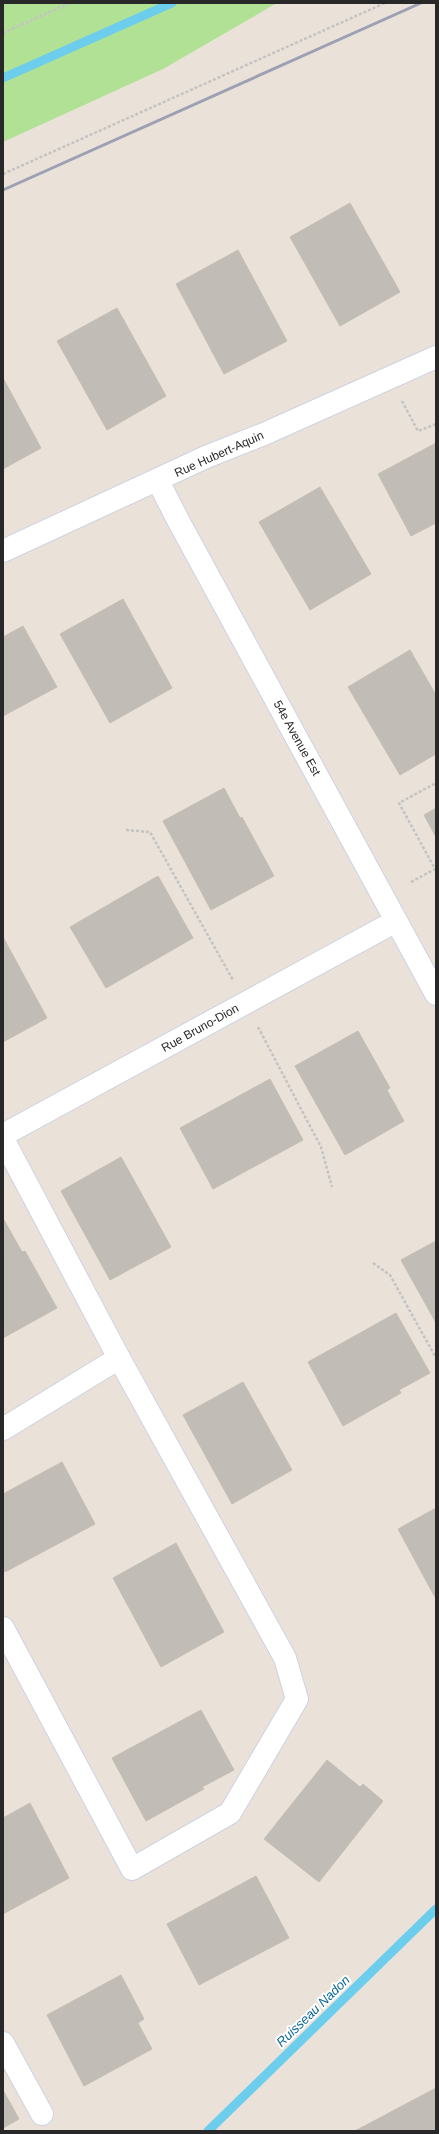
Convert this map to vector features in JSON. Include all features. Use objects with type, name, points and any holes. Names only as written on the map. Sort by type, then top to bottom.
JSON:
[{"type":"street","name":"Rue Hubert-Aquin","points":[[3,550],[206,458],[264,434],[436,357]]},
{"type":"street","name":"54e Avenue Est","points":[[158,481],[436,994]]},
{"type":"street","name":"Rue Bruno-Dion","points":[[3,1135],[396,921]]},
{"type":"street","points":[[3,1139],[119,1358],[285,1658],[297,1700],[230,1813],[132,1869],[3,1628]]},
{"type":"street","points":[[3,1429],[119,1358]]},
{"type":"street","points":[[3,2043],[42,2114]]},
{"type":"path","points":[[3,33],[70,3]]},
{"type":"path","points":[[3,174],[385,3]]},
{"type":"path","points":[[402,399],[418,431],[436,424]]},
{"type":"path","points":[[411,882],[435,869],[399,804],[436,783]]},
{"type":"path","points":[[373,1264],[390,1275],[436,1358]]},
{"type":"green space","points":[[3,3],[277,3],[163,69],[3,142]]},
{"type":"building","points":[[350,203],[400,292],[340,326],[290,237]]},
{"type":"building","points":[[238,250],[287,341],[224,374],[176,284]]},
{"type":"building","points":[[117,308],[166,396],[107,430],[57,341]]},
{"type":"building","points":[[3,378],[41,448],[3,469]]},
{"type":"building","points":[[436,443],[436,523],[411,536],[378,474]]},
{"type":"building","points":[[320,487],[371,574],[310,610],[259,522]]},
{"type":"building","points":[[123,599],[172,688],[110,723],[60,634]]},
{"type":"building","points":[[23,626],[57,687],[3,716],[3,637]]},
{"type":"building","points":[[410,650],[436,695],[436,754],[400,775],[348,687]]},
{"type":"building","points":[[224,788],[240,818],[242,817],[274,876],[211,910],[163,821]]},
{"type":"building","points":[[436,808],[436,837],[424,815]]},
{"type":"building","points":[[158,876],[193,938],[106,988],[70,927]]},
{"type":"building","points":[[3,937],[47,1018],[3,1042]]},
{"type":"building","points":[[358,1031],[390,1088],[387,1090],[404,1121],[345,1155],[295,1066]]},
{"type":"building","points":[[270,1079],[303,1140],[213,1189],[180,1128]]},
{"type":"building","points":[[121,1157],[171,1247],[110,1280],[61,1191]]},
{"type":"building","points":[[4,1220],[22,1252],[25,1251],[57,1308],[3,1338]]},
{"type":"building","points":[[436,1241],[436,1323],[401,1260]]},
{"type":"building","points":[[396,1313],[430,1373],[399,1390],[401,1393],[343,1426],[308,1362]]},
{"type":"building","points":[[243,1382],[292,1470],[232,1504],[183,1415]]},
{"type":"building","points":[[62,1462],[95,1524],[5,1572],[3,1568],[3,1494]]},
{"type":"building","points":[[436,1508],[436,1599],[398,1529]]},
{"type":"building","points":[[176,1543],[224,1632],[161,1667],[113,1578]]},
{"type":"building","points":[[201,1710],[234,1770],[202,1787],[204,1789],[146,1821],[112,1758]]},
{"type":"building","points":[[327,1760],[360,1787],[363,1784],[383,1801],[319,1882],[264,1839]]},
{"type":"building","points":[[30,1803],[69,1878],[3,1914],[3,1818]]},
{"type":"building","points":[[256,1876],[289,1938],[199,1985],[167,1924]]},
{"type":"building","points":[[121,1975],[144,2019],[138,2023],[152,2049],[84,2086],[47,2015]]},
{"type":"building","points":[[436,2088],[436,2131],[355,2131]]},
{"type":"building","points":[[3,2090],[19,2119],[3,2128]]},
{"type":"waterway","points":[[3,78],[172,3]]},
{"type":"waterway","name":"Ruisseau Nadon","points":[[208,2131],[436,1909]]},
{"type":"railway","points":[[3,190],[421,3]]}]
